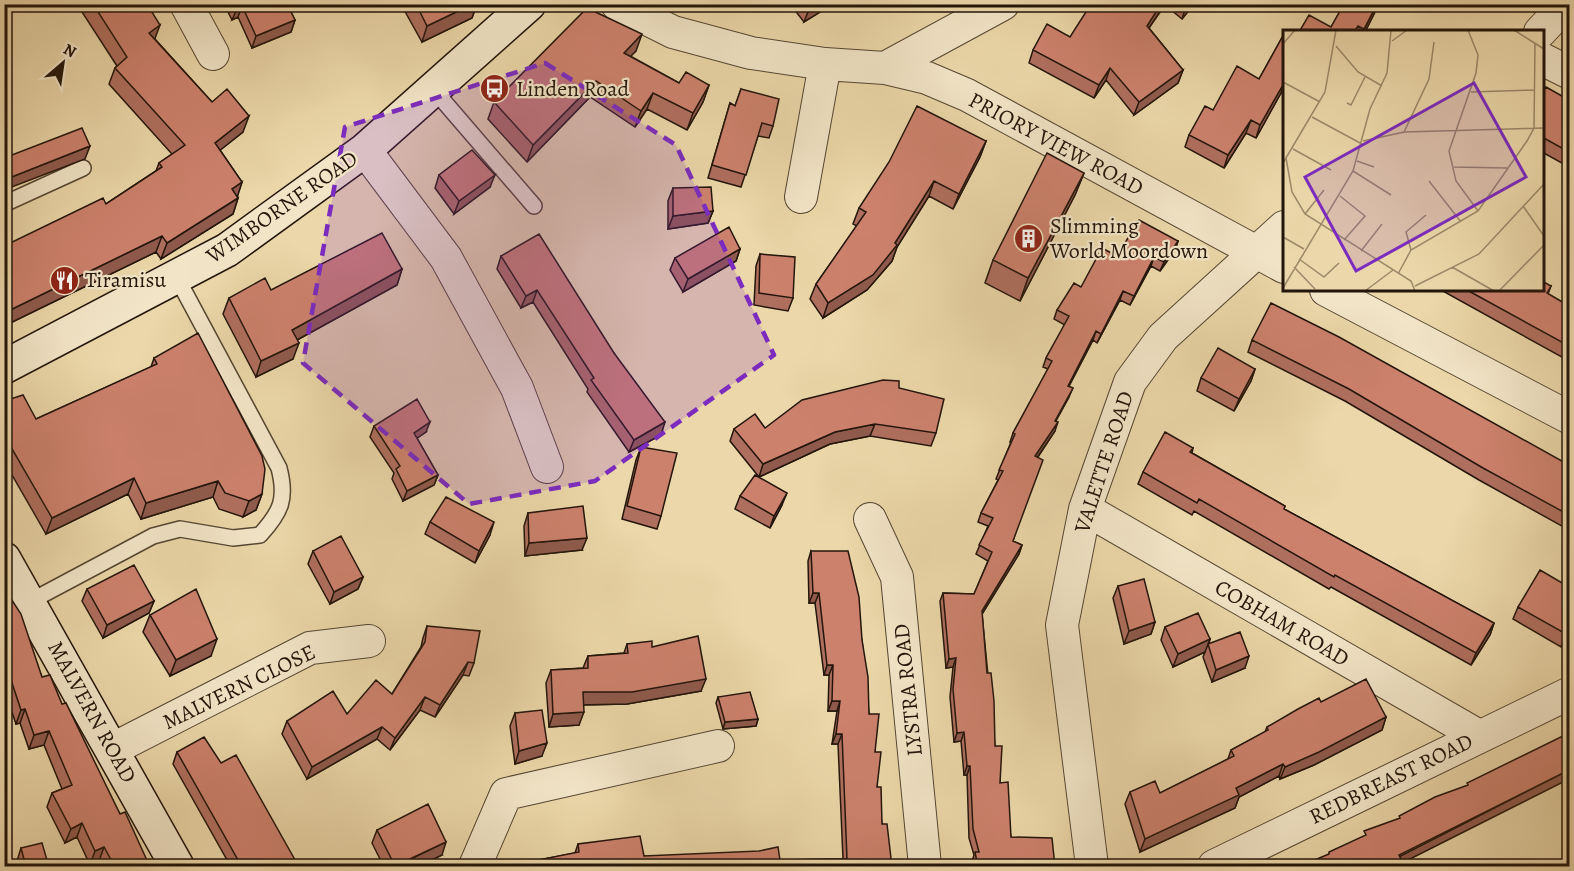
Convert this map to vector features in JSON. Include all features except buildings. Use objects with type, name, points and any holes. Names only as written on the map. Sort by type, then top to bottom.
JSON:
[{"type":"street","points":[[186,4],[213,54]]},
{"type":"street","name":"WIMBORNE ROAD","points":[[4,367],[227,250],[365,150],[529,4]]},
{"type":"street","name":"PRIORY VIEW ROAD","points":[[617,4],[673,32],[751,53],[825,64],[885,68],[927,78],[967,95],[1283,266]]},
{"type":"street","points":[[885,68],[1003,4]]},
{"type":"street","points":[[1542,30],[1566,4]]},
{"type":"street","points":[[1544,60],[1569,73]]},
{"type":"street","points":[[801,197],[825,64]]},
{"type":"street","points":[[365,150],[446,258],[517,388],[547,467]]},
{"type":"street","name":"VALETTE ROAD","points":[[1092,867],[1062,625],[1085,509],[1130,382],[1163,337],[1283,228]]},
{"type":"street","points":[[1328,291],[1569,418]]},
{"type":"street","name":"COBHAM ROAD","points":[[1085,509],[1479,736]]},
{"type":"street","name":"LYSTRA ROAD","points":[[870,519],[897,577],[925,867]]},
{"type":"street","name":"MALVERN ROAD","points":[[4,559],[113,749],[177,867]]},
{"type":"street","name":"MALVERN CLOSE","points":[[113,749],[310,648],[369,640]]},
{"type":"street","name":"REDBREAST ROAD","points":[[1214,867],[1569,693]]},
{"type":"street","points":[[475,867],[506,794],[718,746]]},
{"type":"lane","points":[[434,90],[534,206]]},
{"type":"lane","points":[[4,204],[83,168]]},
{"type":"lane","points":[[29,602],[153,536],[180,529],[233,538],[260,535],[277,516],[284,489],[279,468],[176,276]]},
{"type":"highlighted area","points":[[545,63],[676,145],[774,355],[595,481],[469,504],[303,363],[345,127]]},
{"type":"place","name":"Linden Road","points":[[495,89]]},
{"type":"place","name":"Slimming World Moordown","points":[[1029,239]]},
{"type":"place","name":"Tiramisu","points":[[64,280]]}]
